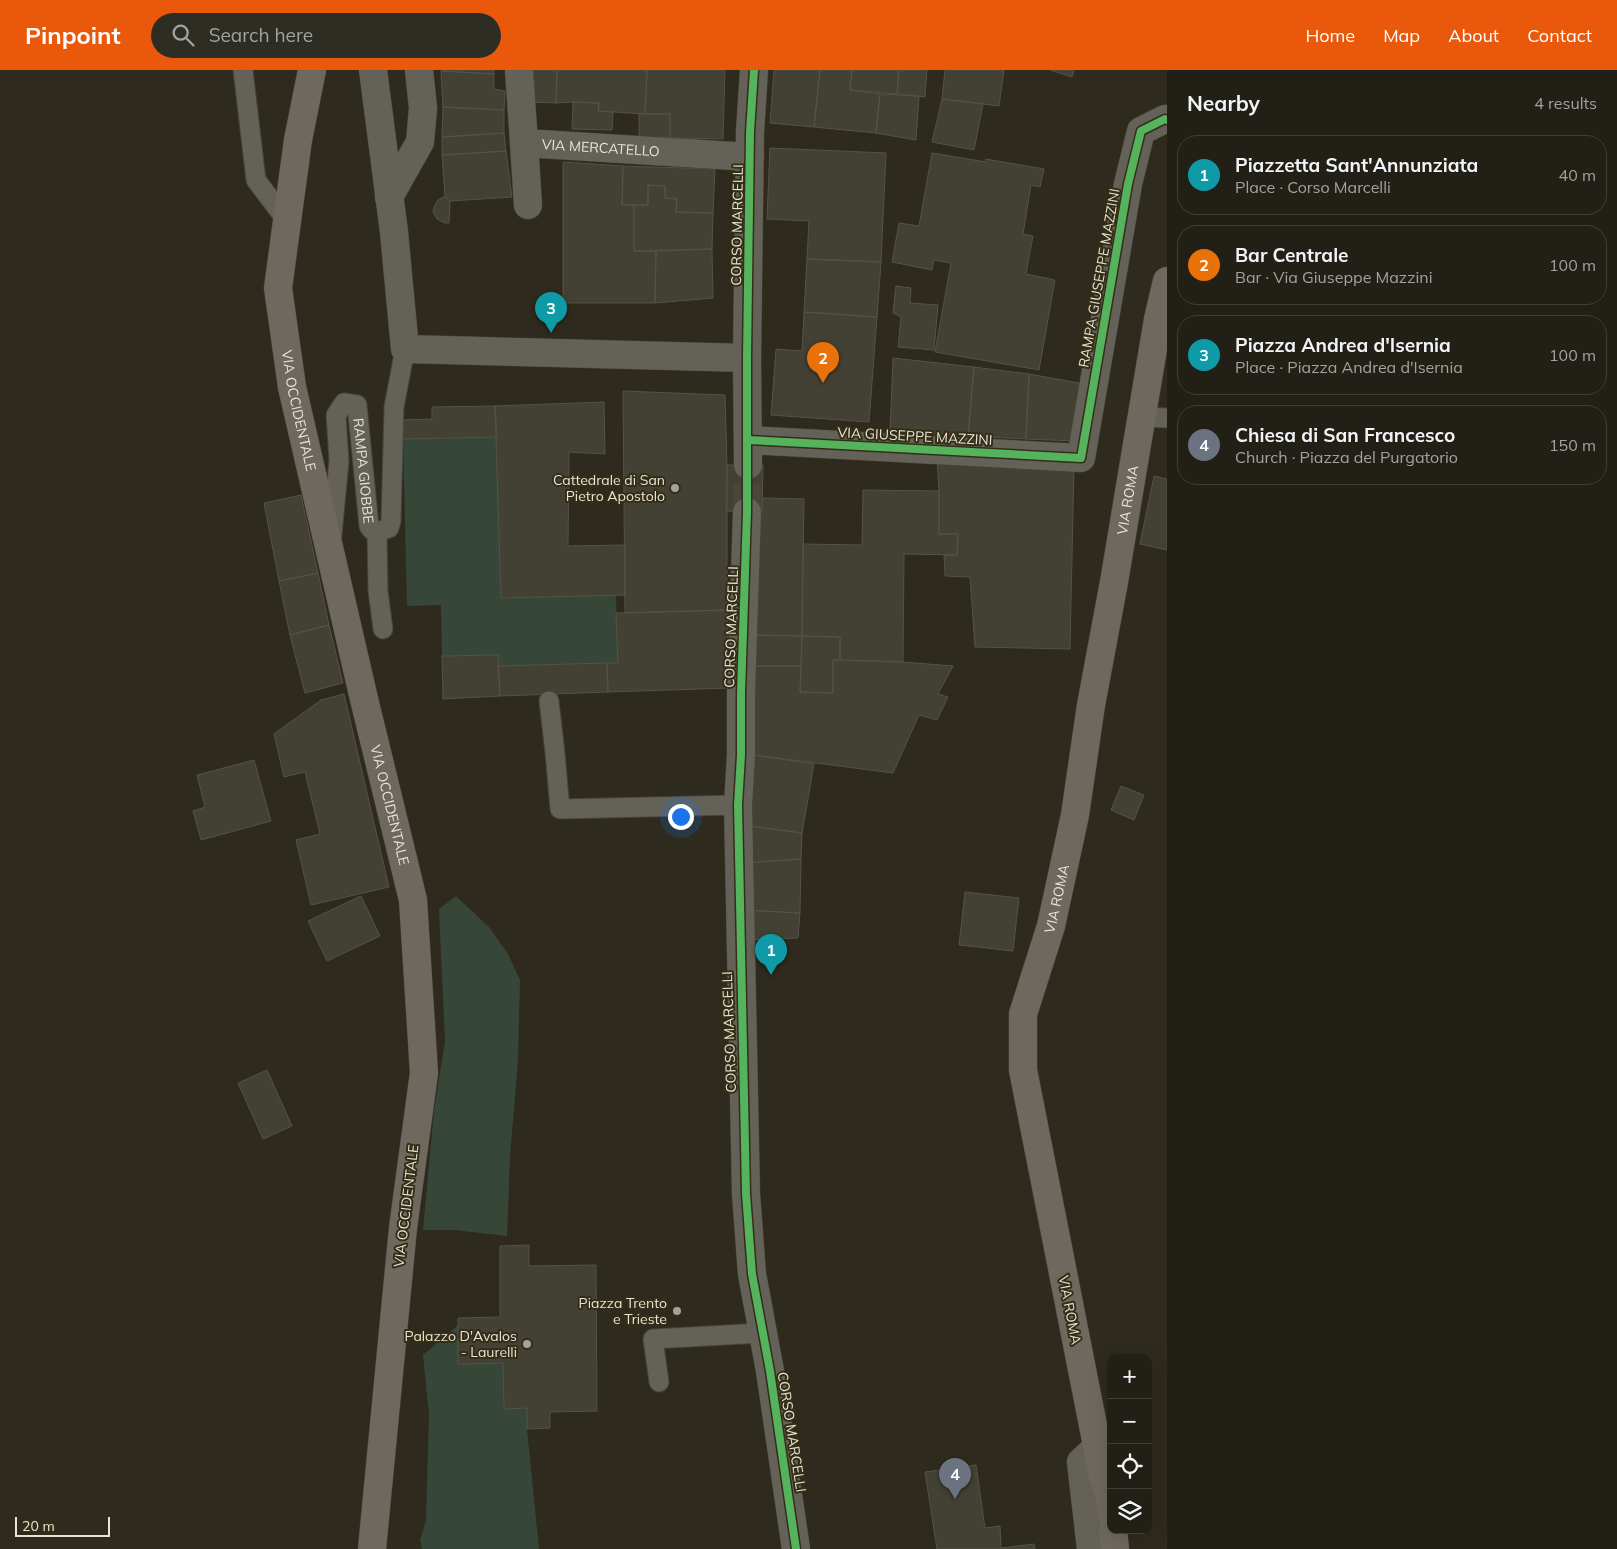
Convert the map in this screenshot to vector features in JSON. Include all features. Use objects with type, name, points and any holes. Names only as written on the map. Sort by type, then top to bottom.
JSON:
[{"type":"main road","name":"VIA OCCIDENTALE","points":[[312,70],[298,140],[278,288],[292,387],[364,699],[413,900],[424,1072],[402,1228],[372,1549]]},
{"type":"main road","name":"VIA ROMA","points":[[1108,1489],[1097,1447],[1023,1070],[1023,1014],[1051,926],[1075,815],[1091,705],[1114,582],[1154,417],[1158,319],[1167,281]]},
{"type":"main road","points":[[1113,1534],[1115,1549]]},
{"type":"street","points":[[373,70],[394,232],[405,348],[747,358]]},
{"type":"street","points":[[389,197],[420,142],[423,108],[419,70]]},
{"type":"street","name":"VIA MERCATELLO","points":[[519,70],[524,143],[750,157]]},
{"type":"street","name":"CORSO MARCELLI","points":[[748,453],[747,358],[750,157],[754,70]]},
{"type":"street","name":"RAMPA GIUSEPPE MAZZINI","points":[[1081,458],[1128,184],[1141,131],[1165,119],[1167,120]]},
{"type":"street","points":[[524,143],[528,204]]},
{"type":"street","name":"VIA GIUSEPPE MAZZINI","points":[[748,453],[1081,458]]},
{"type":"street","name":"CORSO MARCELLI","points":[[747,512],[738,805],[746,1194],[752,1274],[770,1371],[796,1549]]},
{"type":"street","points":[[1091,1549],[1081,1462],[1097,1447]]},
{"type":"lane","points":[[243,70],[256,180],[286,221]]},
{"type":"lane","name":"RAMPA GIOBBE","points":[[330,551],[340,461],[336,414],[344,403],[357,406],[369,526],[377,532],[390,528],[394,407],[405,348]]},
{"type":"lane","points":[[377,532],[378,591],[383,629]]},
{"type":"lane","points":[[549,701],[556,753],[560,810],[738,805]]},
{"type":"lane","points":[[658,1382],[653,1339],[762,1333]]},
{"type":"green space","points":[[497,437],[501,598],[616,595],[618,663],[498,666],[498,655],[442,656],[441,605],[407,606],[403,439]]},
{"type":"green space","points":[[456,896],[489,927],[508,954],[520,980],[518,1060],[510,1157],[507,1236],[455,1230],[423,1230],[434,1111],[445,1041],[439,909]]},
{"type":"green space","points":[[458,1325],[503,1363],[504,1408],[527,1408],[527,1429],[539,1549],[422,1549],[420,1540],[426,1520],[429,1414],[423,1355]]},
{"type":"building","points":[[494,70],[494,74],[441,71]]},
{"type":"building","points":[[531,70],[557,70],[556,103],[530,102]]},
{"type":"building","points":[[557,70],[647,70],[645,114],[598,111],[599,103],[556,103]]},
{"type":"building","points":[[647,70],[725,70],[723,139],[670,138],[670,114],[645,114]]},
{"type":"building","points":[[774,70],[820,70],[814,127],[770,123]]},
{"type":"building","points":[[820,70],[852,70],[850,90],[880,94],[876,133],[814,127]]},
{"type":"building","points":[[852,70],[899,70],[897,94],[850,90]]},
{"type":"building","points":[[899,70],[927,70],[925,97],[897,94]]},
{"type":"building","points":[[945,70],[1004,70],[999,106],[942,99]]},
{"type":"building","points":[[1050,70],[1074,70],[1072,77]]},
{"type":"building","points":[[441,71],[494,74],[494,89],[505,91],[504,110],[443,107]]},
{"type":"building","points":[[880,94],[919,96],[916,140],[876,133]]},
{"type":"building","points":[[942,99],[983,104],[974,150],[932,142]]},
{"type":"building","points":[[573,102],[599,103],[598,111],[613,112],[612,130],[572,129]]},
{"type":"building","points":[[443,107],[504,110],[504,133],[442,137]]},
{"type":"building","points":[[639,114],[670,114],[670,138],[639,138]]},
{"type":"building","points":[[504,133],[506,151],[442,155],[442,137]]},
{"type":"building","points":[[770,148],[886,153],[881,262],[807,259],[809,221],[767,219]]},
{"type":"building","points":[[506,151],[512,197],[450,201],[445,196],[442,155]]},
{"type":"building","points":[[932,153],[986,162],[986,159],[1044,169],[1040,187],[1031,185],[1023,234],[1033,236],[1026,274],[1055,280],[1039,370],[935,352],[951,263],[934,260],[932,270],[892,262],[899,223],[919,226]]},
{"type":"building","points":[[563,162],[623,166],[622,205],[634,205],[634,251],[656,251],[655,303],[563,303]]},
{"type":"building","points":[[623,166],[715,169],[713,213],[676,212],[677,199],[665,198],[665,186],[648,185],[648,205],[622,205]]},
{"type":"building","points":[[648,185],[665,186],[665,198],[677,199],[676,212],[713,213],[712,249],[634,251],[634,205],[648,205]]},
{"type":"building","points":[[445,196],[450,201],[449,223],[437,219],[433,212],[438,200]]},
{"type":"building","points":[[712,249],[713,298],[655,303],[656,251]]},
{"type":"building","points":[[807,259],[881,262],[877,317],[804,312]]},
{"type":"building","points":[[896,286],[911,288],[910,303],[938,305],[934,350],[898,347],[901,317],[893,313]]},
{"type":"building","points":[[804,312],[877,317],[869,422],[771,415],[776,349],[802,351]]},
{"type":"building","points":[[893,358],[974,367],[968,436],[890,430]]},
{"type":"building","points":[[974,367],[1029,374],[1026,439],[968,436]]},
{"type":"building","points":[[1029,374],[1079,383],[1075,441],[1026,439]]},
{"type":"building","name":"Cattedrale di San Pietro Apostolo","points":[[623,391],[725,395],[727,610],[625,613]]},
{"type":"building","points":[[604,402],[605,454],[569,452],[568,546],[625,545],[625,595],[501,598],[495,406]]},
{"type":"building","points":[[495,406],[497,437],[403,439],[403,420],[432,419],[432,407]]},
{"type":"building","points":[[937,457],[1074,463],[1070,649],[975,647],[970,577],[945,576],[944,555],[957,555],[958,534],[939,534]]},
{"type":"building","points":[[727,465],[763,465],[762,512],[726,511]]},
{"type":"building","points":[[1154,476],[1167,479],[1167,550],[1140,544]]},
{"type":"building","points":[[863,490],[939,491],[939,534],[958,534],[957,555],[904,554],[903,662],[840,660],[840,637],[802,636],[803,544],[862,545]]},
{"type":"building","points":[[301,495],[318,573],[279,581],[264,503]]},
{"type":"building","points":[[763,498],[804,499],[802,636],[752,635],[754,512],[762,512]]},
{"type":"building","points":[[318,573],[329,625],[290,635],[279,581]]},
{"type":"building","points":[[727,610],[729,688],[608,692],[607,663],[618,663],[616,613]]},
{"type":"building","points":[[329,625],[343,683],[305,693],[290,635]]},
{"type":"building","points":[[752,635],[802,636],[801,666],[751,666]]},
{"type":"building","points":[[802,636],[840,637],[840,660],[833,660],[833,693],[800,692]]},
{"type":"building","points":[[498,655],[500,696],[443,699],[442,656]]},
{"type":"building","points":[[833,660],[953,666],[938,694],[948,697],[937,720],[919,715],[893,773],[746,754],[751,666],[801,666],[800,692],[833,693]]},
{"type":"building","points":[[607,663],[608,692],[500,696],[498,666]]},
{"type":"building","points":[[344,694],[389,887],[311,905],[296,840],[320,834],[305,772],[284,777],[274,734],[321,700]]},
{"type":"building","points":[[746,754],[814,764],[802,833],[743,825]]},
{"type":"building","points":[[254,760],[271,821],[201,840],[193,811],[205,807],[197,775]]},
{"type":"building","points":[[1121,786],[1144,795],[1134,820],[1111,810]]},
{"type":"building","points":[[743,825],[802,833],[801,859],[743,863]]},
{"type":"building","points":[[801,859],[800,913],[744,910],[743,863]]},
{"type":"building","points":[[965,892],[1019,898],[1013,951],[959,945]]},
{"type":"building","points":[[361,896],[380,936],[327,961],[308,921]]},
{"type":"building","points":[[744,910],[800,913],[798,938],[744,940]]},
{"type":"building","points":[[267,1070],[292,1126],[263,1139],[238,1083]]},
{"type":"building","name":"Palazzo D'Avalos - Laurelli","points":[[529,1245],[529,1266],[596,1265],[597,1411],[550,1412],[550,1428],[527,1429],[527,1408],[504,1409],[503,1363],[458,1364],[458,1318],[500,1317],[500,1246]]},
{"type":"building","points":[[976,1465],[985,1528],[1000,1526],[1001,1548],[1034,1544],[1035,1549],[937,1549],[925,1472]]},
{"type":"tunnel","points":[[747,512],[748,465]]},
{"type":"cycle path","points":[[754,70],[750,132],[747,512],[738,805],[746,1194],[752,1274],[770,1371],[796,1549]]},
{"type":"cycle path","points":[[748,440],[1081,458],[1128,184],[1141,131],[1165,119],[1167,120]]},
{"type":"place","name":"Piazza Andrea d'Isernia","points":[[551,333]]},
{"type":"place","name":"Bar Centrale","points":[[823,383]]},
{"type":"place","name":"Cattedrale di San Pietro Apostolo","points":[[675,488]]},
{"type":"place","name":"Piazzetta Sant'Annunziata","points":[[771,975]]},
{"type":"place","name":"Piazza Trento e Trieste","points":[[677,1311]]},
{"type":"place","name":"Palazzo D'Avalos - Laurelli","points":[[527,1344]]},
{"type":"place","name":"Chiesa di San Francesco","points":[[955,1499]]}]
